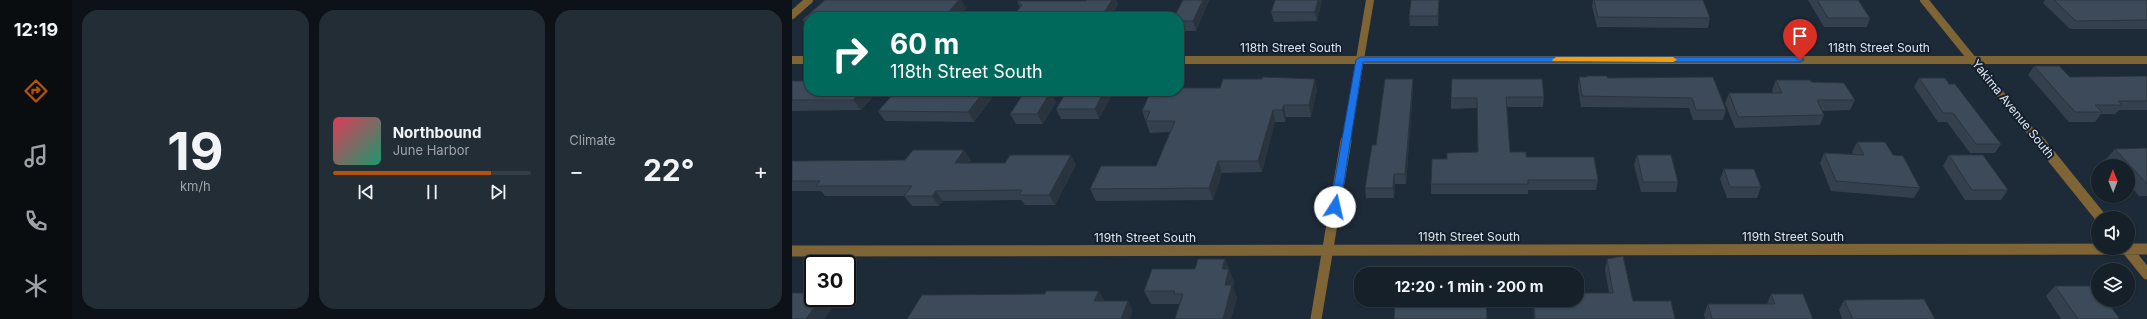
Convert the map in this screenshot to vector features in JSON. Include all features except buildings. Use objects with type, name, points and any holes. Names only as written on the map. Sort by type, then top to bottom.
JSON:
[{"type":"street","points":[[792,15],[809,0]]},
{"type":"street","points":[[1316,319],[1370,0]]},
{"type":"street","name":"Yakima Avenue South","points":[[1924,0],[2095,211]]},
{"type":"street","points":[[792,60],[804,60]]},
{"type":"street","name":"118th Street South","points":[[1184,60],[2147,60]]},
{"type":"street","name":"119th Street South","points":[[792,251],[2091,249]]},
{"type":"street","name":"119th Street South","points":[[2135,249],[2147,249]]},
{"type":"street","points":[[2131,255],[2147,274]]},
{"type":"slow traffic","points":[[1556,60],[1673,60]]},
{"type":"route","points":[[1335,207],[1360,60],[1800,60]]}]
